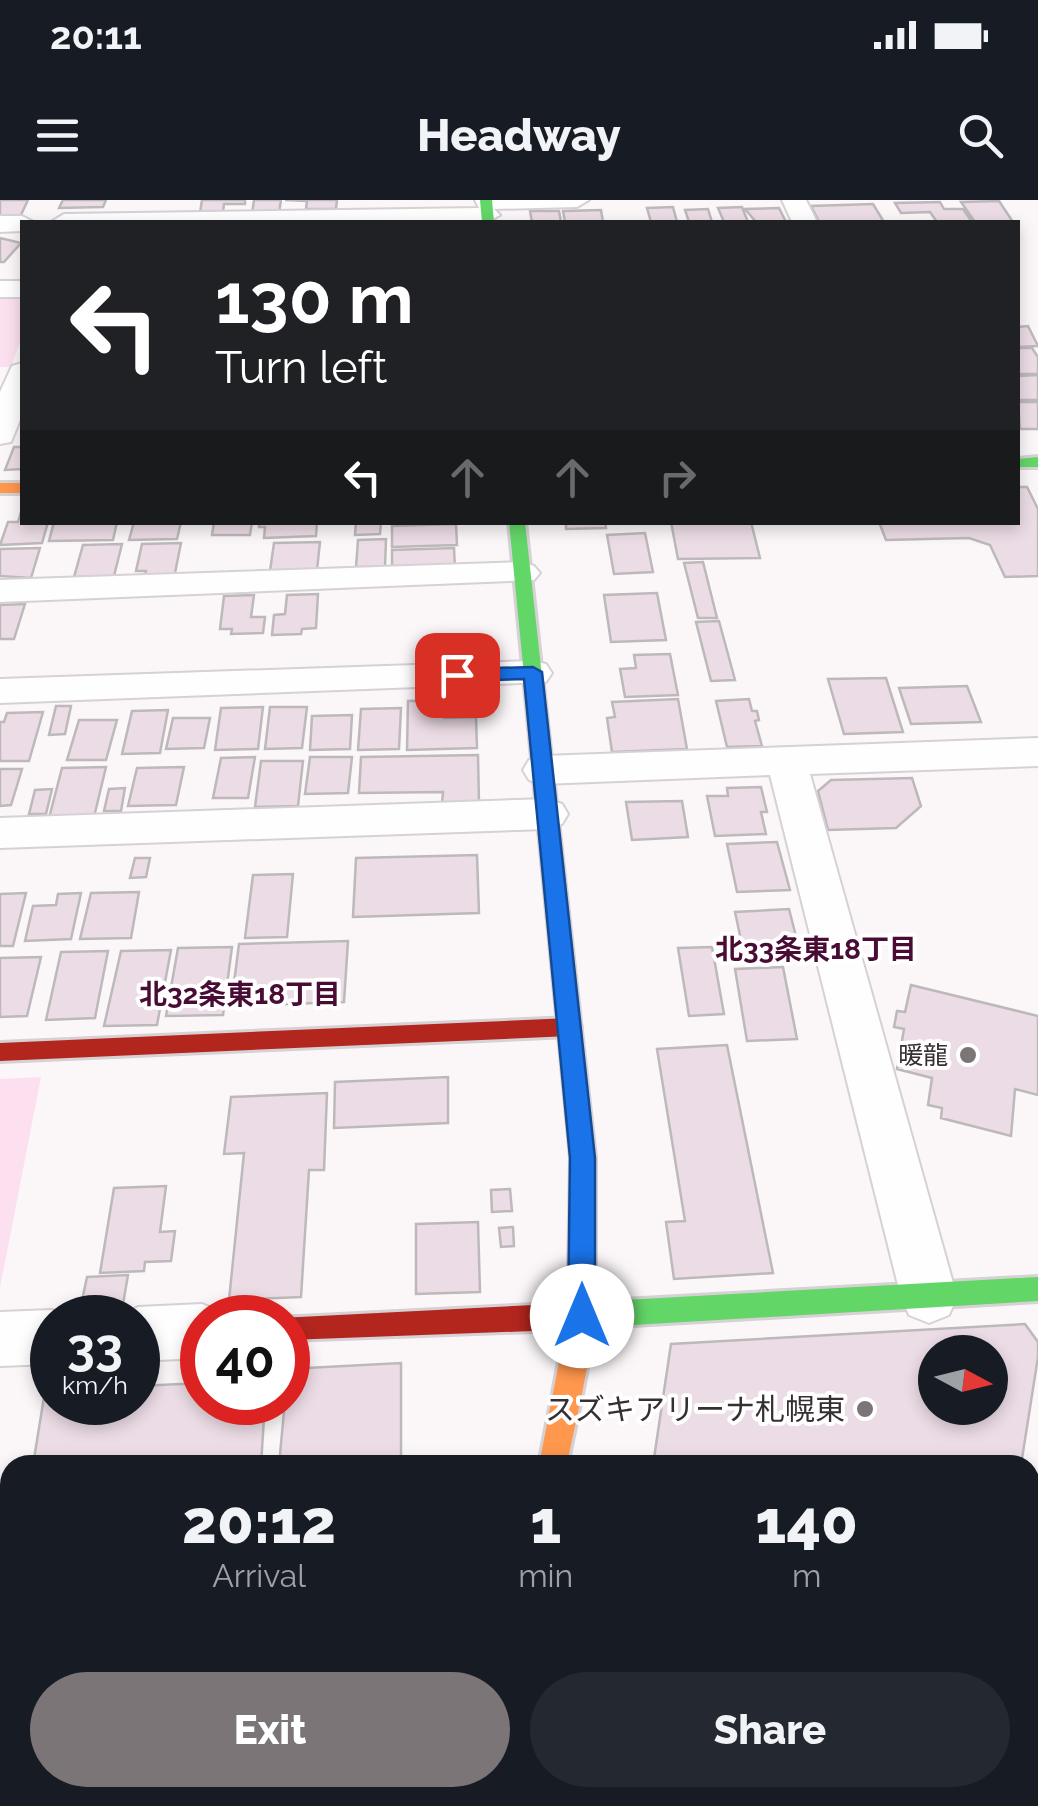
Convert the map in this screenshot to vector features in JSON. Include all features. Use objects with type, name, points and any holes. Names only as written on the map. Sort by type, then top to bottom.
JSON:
[{"type":"street","points":[[94,220],[186,214],[487,210],[578,200]]},
{"type":"street","points":[[0,435],[20,379]]},
{"type":"street","points":[[517,525],[583,1158],[582,1316],[555,1455]]},
{"type":"street","points":[[0,591],[522,573]]},
{"type":"street","points":[[0,691],[533,672]]},
{"type":"street","points":[[543,770],[1038,752]]},
{"type":"street","points":[[786,759],[929,1297]]},
{"type":"street","points":[[0,833],[548,814]]},
{"type":"street","points":[[0,1052],[570,1027]]},
{"type":"street","points":[[310,1327],[582,1316],[1038,1289]]},
{"type":"street","points":[[0,1339],[30,1338]]},
{"type":"shaded area","points":[[20,291],[20,342],[11,367],[0,367],[0,292]]},
{"type":"shaded area","points":[[41,1077],[0,1288],[0,1079]]},
{"type":"building","points":[[0,200],[28,200],[20,217],[0,217]]},
{"type":"building","points":[[63,200],[106,200],[103,207],[59,208]]},
{"type":"building","points":[[202,200],[245,200],[245,204],[224,204],[223,212],[200,213]]},
{"type":"building","points":[[254,200],[281,200],[279,213],[252,214]]},
{"type":"building","points":[[285,200],[337,200],[336,209],[306,209],[307,201]]},
{"type":"building","points":[[999,201],[1012,220],[974,220],[961,202]]},
{"type":"building","points":[[940,202],[944,209],[963,209],[971,220],[936,220],[930,212],[901,213],[895,203]]},
{"type":"building","points":[[873,204],[883,220],[818,220],[811,206]]},
{"type":"building","points":[[673,207],[676,220],[650,220],[647,208]]},
{"type":"building","points":[[742,207],[747,220],[723,220],[718,208]]},
{"type":"building","points":[[779,208],[785,220],[754,220],[745,209]]},
{"type":"building","points":[[708,209],[711,220],[688,220],[685,210]]},
{"type":"building","points":[[601,210],[603,220],[565,220],[563,211]]},
{"type":"building","points":[[530,211],[559,211],[561,220],[532,220]]},
{"type":"building","points":[[0,238],[20,243],[4,262],[0,262]]},
{"type":"building","points":[[1028,326],[1038,346],[1020,347],[1020,327]]},
{"type":"building","points":[[1020,348],[1032,348],[1038,357],[1038,374],[1020,374]]},
{"type":"building","points":[[1038,375],[1038,400],[1020,400],[1020,376]]},
{"type":"building","points":[[1020,402],[1038,402],[1038,429],[1020,429]]},
{"type":"building","points":[[14,447],[20,447],[20,469],[5,470]]},
{"type":"building","points":[[1020,487],[1027,487],[1038,509],[1038,576],[1005,577],[990,545],[969,538],[886,540],[880,525],[1020,525]]},
{"type":"building","points":[[20,515],[20,525],[47,525],[42,543],[0,545],[8,522],[18,522]]},
{"type":"building","points":[[53,525],[116,525],[113,540],[49,541]]},
{"type":"building","points":[[133,525],[180,525],[177,539],[129,540]]},
{"type":"building","points":[[214,525],[252,525],[250,535],[212,535]]},
{"type":"building","points":[[317,525],[316,536],[264,538],[265,527],[259,527]]},
{"type":"building","points":[[356,525],[381,525],[380,534],[355,535]]},
{"type":"building","points":[[456,525],[457,545],[392,547],[392,526]]},
{"type":"building","points":[[566,525],[606,528],[566,529]]},
{"type":"building","points":[[672,525],[752,525],[760,558],[678,559]]},
{"type":"building","points":[[645,533],[653,572],[614,574],[607,535]]},
{"type":"building","points":[[386,539],[385,567],[356,567],[358,540]]},
{"type":"building","points":[[320,542],[317,570],[270,571],[274,543]]},
{"type":"building","points":[[181,543],[174,578],[144,578],[146,571],[136,571],[142,544]]},
{"type":"building","points":[[122,544],[114,576],[74,577],[83,545]]},
{"type":"building","points":[[40,548],[31,578],[0,576],[0,549]]},
{"type":"building","points":[[454,548],[455,568],[392,571],[392,550]]},
{"type":"building","points":[[703,562],[717,618],[698,618],[684,563]]},
{"type":"building","points":[[657,593],[666,640],[611,642],[604,595]]},
{"type":"building","points":[[318,594],[316,628],[302,629],[301,634],[272,635],[274,615],[285,614],[287,595]]},
{"type":"building","points":[[254,595],[251,617],[265,617],[263,633],[231,634],[232,629],[220,629],[224,596]]},
{"type":"building","points":[[25,604],[14,639],[0,639],[0,605]]},
{"type":"building","points":[[719,621],[735,680],[711,681],[696,622]]},
{"type":"building","points":[[670,654],[678,695],[625,697],[620,669],[636,668],[634,655]]},
{"type":"building","points":[[886,678],[903,732],[844,734],[828,679]]},
{"type":"building","points":[[967,686],[981,722],[911,724],[899,688]]},
{"type":"building","points":[[678,699],[687,749],[612,752],[607,718],[615,717],[612,702]]},
{"type":"building","points":[[749,699],[752,711],[757,711],[759,720],[755,721],[762,746],[727,747],[716,701]]},
{"type":"building","points":[[443,700],[444,718],[476,717],[477,748],[407,750],[408,701]]},
{"type":"building","points":[[56,706],[71,706],[65,734],[49,735]]},
{"type":"building","points":[[263,707],[258,749],[215,750],[221,708]]},
{"type":"building","points":[[270,707],[307,707],[302,748],[265,749]]},
{"type":"building","points":[[401,708],[399,749],[358,750],[361,709]]},
{"type":"building","points":[[168,710],[160,753],[122,754],[132,711]]},
{"type":"building","points":[[43,712],[29,761],[0,761],[0,722],[4,722],[7,713]]},
{"type":"building","points":[[352,715],[350,749],[310,750],[312,716]]},
{"type":"building","points":[[173,718],[210,718],[204,748],[166,749]]},
{"type":"building","points":[[79,720],[117,720],[106,760],[67,760]]},
{"type":"building","points":[[478,755],[479,803],[442,804],[443,792],[359,793],[361,757]]},
{"type":"building","points":[[255,757],[248,798],[213,798],[221,758]]},
{"type":"building","points":[[310,757],[352,757],[348,793],[305,794]]},
{"type":"building","points":[[261,761],[303,761],[298,806],[255,807]]},
{"type":"building","points":[[106,767],[94,817],[49,818],[62,768]]},
{"type":"building","points":[[184,767],[176,805],[128,806],[137,768]]},
{"type":"building","points":[[0,769],[22,769],[11,805],[0,806]]},
{"type":"building","points":[[912,778],[921,806],[896,828],[828,830],[818,791],[831,780]]},
{"type":"building","points":[[761,787],[767,812],[761,812],[766,834],[715,836],[707,796],[728,796],[727,788]]},
{"type":"building","points":[[125,788],[121,811],[104,811],[109,789]]},
{"type":"building","points":[[52,789],[46,814],[29,814],[35,790]]},
{"type":"building","points":[[682,801],[688,837],[632,840],[626,802]]},
{"type":"building","points":[[777,842],[790,890],[737,892],[727,844]]},
{"type":"building","points":[[477,855],[479,913],[353,917],[356,858]]},
{"type":"building","points":[[135,858],[150,858],[146,877],[130,878]]},
{"type":"building","points":[[293,874],[287,937],[245,938],[253,875]]},
{"type":"building","points":[[139,892],[131,938],[80,939],[91,893]]},
{"type":"building","points":[[26,893],[13,946],[0,946],[0,894]]},
{"type":"building","points":[[81,893],[71,939],[25,941],[33,906],[56,905],[58,894]]},
{"type":"building","points":[[789,909],[801,956],[745,959],[735,912]]},
{"type":"building","points":[[348,941],[344,1002],[231,1006],[239,944]]},
{"type":"building","points":[[232,947],[223,1015],[166,1016],[178,948]]},
{"type":"building","points":[[712,947],[724,1014],[689,1016],[678,948]]},
{"type":"building","points":[[171,950],[157,1025],[104,1026],[121,951]]},
{"type":"building","points":[[108,951],[95,1018],[46,1020],[61,952]]},
{"type":"building","points":[[41,957],[27,1016],[0,1017],[0,958]]},
{"type":"building","points":[[783,967],[797,1039],[747,1041],[735,969]]},
{"type":"building","points":[[911,985],[1038,1016],[1038,1095],[1015,1089],[1011,1136],[941,1118],[942,1108],[928,1105],[932,1078],[897,1069],[904,1029],[894,1027],[897,1011],[905,1012]]},
{"type":"building","points":[[727,1045],[773,1273],[674,1279],[666,1222],[685,1221],[657,1049]]},
{"type":"building","points":[[448,1077],[448,1123],[334,1128],[335,1082]]},
{"type":"building","points":[[327,1093],[324,1170],[309,1170],[301,1295],[230,1295],[244,1153],[224,1154],[231,1097]]},
{"type":"building","points":[[166,1186],[160,1232],[175,1231],[171,1261],[145,1262],[144,1271],[100,1273],[114,1188]]},
{"type":"building","points":[[510,1189],[512,1211],[492,1212],[491,1190]]},
{"type":"building","points":[[478,1222],[480,1292],[416,1294],[416,1224]]},
{"type":"building","points":[[513,1227],[514,1246],[501,1247],[499,1228]]},
{"type":"building","points":[[128,1275],[125,1295],[83,1295],[87,1277]]},
{"type":"building","points":[[1025,1324],[1038,1342],[1038,1357],[1023,1455],[654,1455],[671,1344]]},
{"type":"building","points":[[401,1363],[401,1455],[280,1455],[283,1425],[310,1425],[310,1368]]},
{"type":"building","points":[[180,1384],[180,1425],[264,1425],[262,1455],[35,1455],[39,1425],[160,1425],[160,1385]]},
{"type":"traffic: fast","points":[[486,200],[488,220]]},
{"type":"traffic: fast","points":[[1020,463],[1038,462]]},
{"type":"traffic: fast","points":[[517,525],[583,1158],[582,1274]]},
{"type":"traffic: fast","points":[[533,1318],[1038,1289]]},
{"type":"traffic: slow","points":[[0,488],[20,488]]},
{"type":"traffic: slow","points":[[555,1455],[581,1316],[582,1274]]},
{"type":"traffic: jam","points":[[0,1052],[570,1027]]},
{"type":"traffic: jam","points":[[310,1326],[533,1318]]},
{"type":"place","name":"暖龍","points":[[968,1055]]},
{"type":"place","name":"スズキアリーナ札幌東","points":[[865,1409]]},
{"type":"district","name":"北33条東18丁目","points":[[816,949]]},
{"type":"district","name":"北32条東18丁目","points":[[240,994]]},
{"type":"route","points":[[457,675],[533,672],[583,1158],[582,1316]]}]
